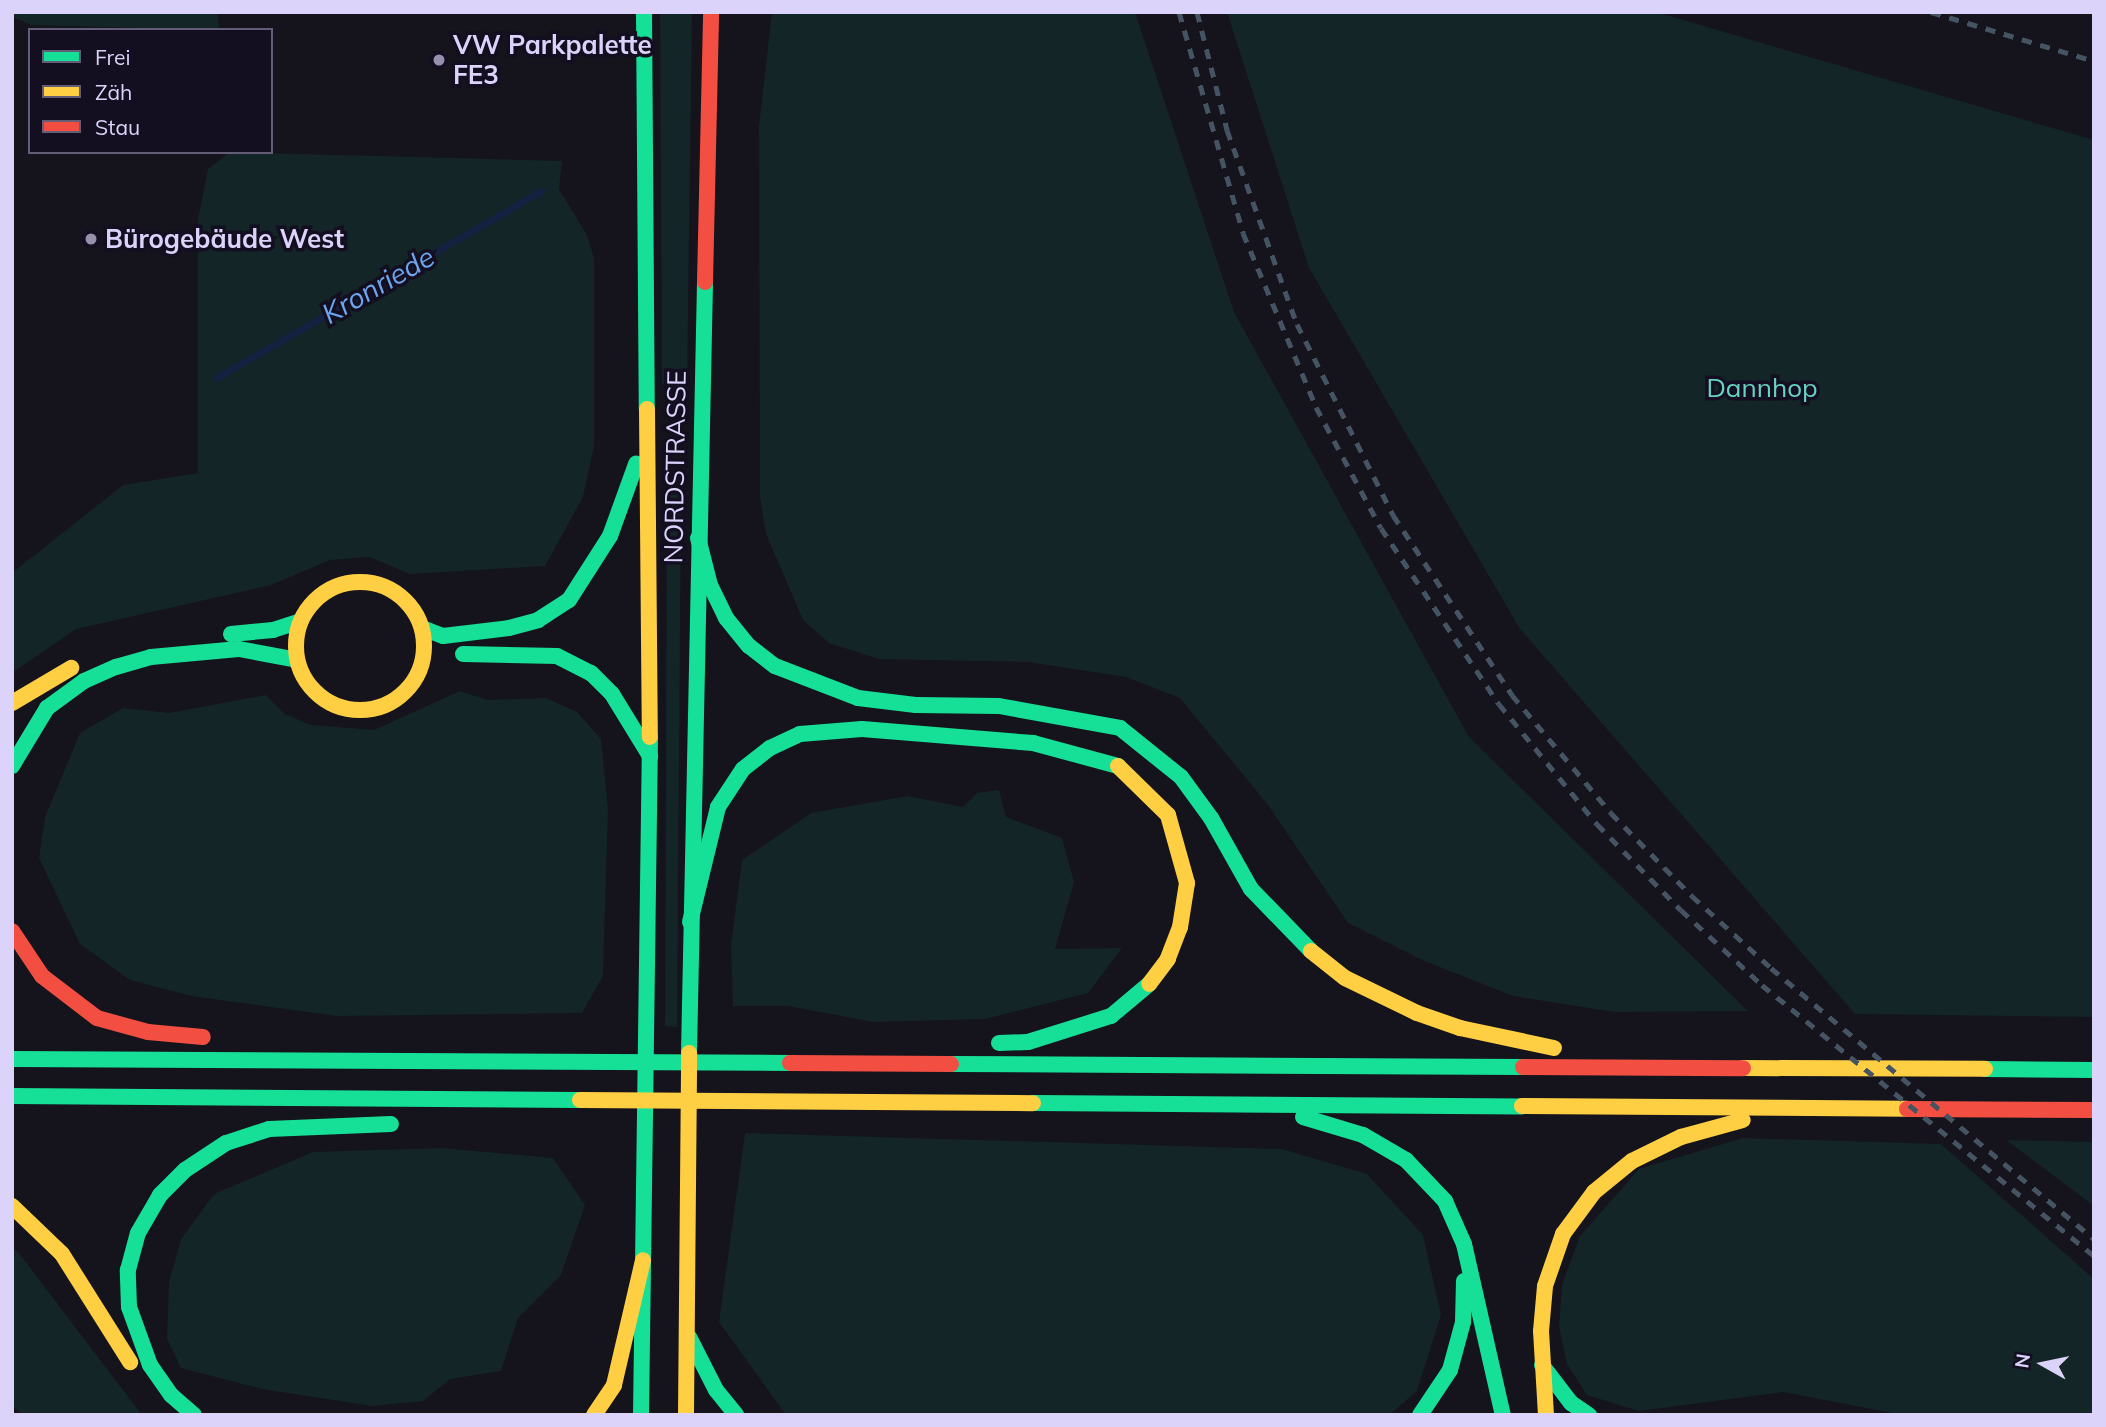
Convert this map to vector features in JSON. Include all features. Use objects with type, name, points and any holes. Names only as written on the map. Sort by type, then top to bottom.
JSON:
[{"type":"main road","name":"NORDSTRASSE","points":[[643,1260],[650,756],[645,437],[644,12]]},
{"type":"main road","name":"NORDSTRASSE","points":[[690,922],[711,12]]},
{"type":"main road","points":[[422,628],[443,636],[509,628],[538,620],[569,600],[610,536],[645,437]]},
{"type":"main road","points":[[698,538],[710,585],[726,618],[749,646],[775,666],[858,698],[916,705],[999,706],[1120,728],[1181,777],[1211,818],[1251,889],[1293,936],[1345,978],[1417,1013],[1460,1028],[1544,1044],[1595,1065]]},
{"type":"main road","points":[[422,663],[422,628],[402,597],[382,585],[359,581],[330,589],[316,599],[301,621],[297,660],[315,692],[356,710],[376,708],[397,699],[422,663],[443,655],[557,656],[590,673],[611,695],[650,756]]},
{"type":"main road","points":[[12,703],[59,673],[113,650],[159,640],[273,630],[301,621]]},
{"type":"main road","points":[[12,766],[47,709],[84,681],[116,667],[151,657],[239,649],[278,653],[297,660]]},
{"type":"main road","points":[[686,1415],[690,922],[718,807],[743,769],[770,748],[800,734],[862,729],[1033,743],[1115,763],[1168,815],[1187,883],[1180,928],[1168,959],[1144,991],[1111,1016],[1028,1042],[987,1044]]},
{"type":"main road","points":[[12,931],[42,975],[97,1018],[148,1032],[219,1037]]},
{"type":"main road","points":[[282,1044],[320,1059]]},
{"type":"main road","points":[[869,1063],[946,1046]]},
{"type":"main road","points":[[12,1059],[1595,1065],[2094,1070]]},
{"type":"main road","points":[[12,1096],[2094,1110]]},
{"type":"main road","points":[[531,1119],[576,1101]]},
{"type":"main road","points":[[1236,1104],[1314,1119],[1363,1135],[1406,1160],[1445,1201],[1464,1244],[1503,1415]]},
{"type":"main road","points":[[1546,1415],[1542,1365],[1545,1286],[1563,1234],[1594,1192],[1632,1161],[1681,1137],[1785,1108]]},
{"type":"main road","points":[[194,1415],[171,1395],[150,1365],[129,1307],[128,1269],[138,1233],[160,1195],[185,1170],[226,1143],[269,1129],[407,1124]]},
{"type":"main road","points":[[12,1206],[62,1254],[138,1374],[173,1415]]},
{"type":"main road","points":[[1420,1415],[1450,1370],[1463,1322],[1464,1244]]},
{"type":"main road","points":[[594,1415],[614,1385],[643,1260]]},
{"type":"main road","points":[[641,1415],[643,1260]]},
{"type":"main road","points":[[687,1334],[709,1378],[736,1415]]},
{"type":"main road","points":[[1542,1365],[1571,1403],[1589,1415]]},
{"type":"green space","points":[[12,12],[218,12],[219,28],[31,25],[12,17]]},
{"type":"green space","points":[[660,12],[692,12],[687,386],[662,384]]},
{"type":"green space","points":[[772,12],[1135,12],[1234,312],[1469,737],[1748,1011],[1614,1012],[1513,996],[1422,960],[1348,923],[1268,805],[1180,698],[1126,677],[1028,662],[879,659],[829,643],[803,620],[766,534],[760,497],[759,126]]},
{"type":"green space","name":"Dannhop","points":[[1227,12],[1656,12],[2094,140],[2094,1017],[1855,1014],[1520,629],[1309,268]]},
{"type":"green space","points":[[227,154],[562,161],[559,189],[587,235],[594,258],[594,446],[583,497],[545,566],[410,574],[369,557],[330,560],[271,585],[76,629],[12,673],[12,573],[123,485],[198,473],[198,219],[208,169]]},
{"type":"green space","points":[[681,494],[677,1027],[665,1026],[667,495]]},
{"type":"green space","points":[[460,691],[487,700],[546,698],[577,712],[601,739],[608,808],[603,976],[582,1013],[337,1016],[191,996],[130,980],[80,944],[39,858],[45,817],[80,733],[123,708],[169,713],[266,695],[285,714],[311,725],[374,730]]},
{"type":"green space","points":[[999,790],[1006,817],[1062,838],[1074,882],[1055,949],[1122,948],[1088,993],[985,1019],[873,1022],[788,1006],[733,1006],[731,945],[742,860],[811,813],[908,796],[963,807],[977,793]]},
{"type":"green space","points":[[745,1133],[1282,1149],[1367,1174],[1423,1235],[1441,1315],[1417,1391],[1389,1415],[786,1415],[719,1322]]},
{"type":"green space","points":[[1743,1138],[1941,1144],[2094,1279],[2094,1415],[1903,1415],[1783,1392],[1639,1411],[1587,1395],[1567,1364],[1559,1327],[1562,1285],[1580,1236],[1639,1169]]},
{"type":"green space","points":[[2006,1140],[2094,1142],[2094,1206]]},
{"type":"green space","points":[[442,1148],[553,1158],[585,1205],[561,1275],[518,1318],[501,1371],[450,1379],[423,1401],[372,1406],[262,1389],[181,1368],[167,1339],[169,1282],[181,1239],[214,1194],[313,1152]]},
{"type":"green space","points":[[12,1247],[142,1415],[24,1415],[12,1406]]},
{"type":"waterway","name":"Kronriede","points":[[216,378],[541,191]]},
{"type":"railway","points":[[1179,12],[1243,233],[1316,407],[1381,528],[1499,704],[1597,824],[1681,910],[1762,985],[2094,1256]]},
{"type":"railway","points":[[1197,12],[1227,130],[1297,324],[1393,515],[1512,695],[1611,813],[1692,896],[1771,968],[2094,1239]]},
{"type":"railway","points":[[1931,12],[2094,61]]},
{"type":"traffic: fast","points":[[644,12],[647,409]]},
{"type":"traffic: fast","points":[[689,1053],[705,282]]},
{"type":"traffic: fast","points":[[422,628],[443,636],[509,628],[538,620],[569,600],[610,536],[636,464]]},
{"type":"traffic: fast","points":[[698,538],[710,585],[726,618],[749,646],[775,666],[858,698],[916,705],[999,706],[1120,728],[1181,777],[1211,818],[1251,889],[1311,951]]},
{"type":"traffic: fast","points":[[231,634],[273,630],[301,621]]},
{"type":"traffic: fast","points":[[12,766],[47,708],[84,681],[116,667],[151,657],[239,649],[297,660]]},
{"type":"traffic: fast","points":[[463,654],[557,656],[591,673],[612,694],[650,756]]},
{"type":"traffic: fast","points":[[690,922],[718,807],[743,769],[770,748],[800,734],[862,729],[1033,743],[1118,766]]},
{"type":"traffic: fast","points":[[641,1415],[650,737]]},
{"type":"traffic: fast","points":[[999,1043],[1028,1042],[1111,1016],[1149,984]]},
{"type":"traffic: fast","points":[[12,1059],[790,1063]]},
{"type":"traffic: fast","points":[[951,1064],[1523,1067]]},
{"type":"traffic: fast","points":[[1985,1069],[2094,1070]]},
{"type":"traffic: fast","points":[[12,1096],[580,1100]]},
{"type":"traffic: fast","points":[[1033,1103],[1522,1106]]},
{"type":"traffic: fast","points":[[1303,1117],[1363,1135],[1406,1160],[1445,1201],[1464,1244],[1503,1415]]},
{"type":"traffic: fast","points":[[194,1415],[171,1395],[150,1365],[129,1307],[128,1270],[138,1233],[160,1195],[185,1170],[226,1143],[269,1129],[391,1124]]},
{"type":"traffic: fast","points":[[1420,1415],[1450,1370],[1463,1322],[1464,1281]]},
{"type":"traffic: fast","points":[[689,1337],[716,1390],[736,1415]]},
{"type":"traffic: fast","points":[[1542,1365],[1571,1403],[1589,1415]]},
{"type":"traffic: slow","points":[[647,409],[650,737]]},
{"type":"traffic: slow","points":[[360,582],[384,587],[405,601],[419,622],[424,646],[419,670],[405,691],[384,705],[360,710],[336,705],[315,691],[301,670],[296,646],[301,622],[315,601],[336,587],[360,582]]},
{"type":"traffic: slow","points":[[12,703],[71,668]]},
{"type":"traffic: slow","points":[[1118,766],[1168,815],[1187,883],[1180,927],[1168,959],[1149,984]]},
{"type":"traffic: slow","points":[[1311,951],[1345,978],[1417,1013],[1460,1028],[1554,1048]]},
{"type":"traffic: slow","points":[[686,1415],[689,1053]]},
{"type":"traffic: slow","points":[[1743,1068],[1985,1069]]},
{"type":"traffic: slow","points":[[580,1100],[1033,1103]]},
{"type":"traffic: slow","points":[[1522,1106],[1907,1109]]},
{"type":"traffic: slow","points":[[1546,1415],[1541,1331],[1545,1286],[1563,1234],[1594,1192],[1632,1161],[1681,1137],[1743,1120]]},
{"type":"traffic: slow","points":[[12,1206],[62,1254],[130,1362]]},
{"type":"traffic: slow","points":[[594,1415],[614,1385],[643,1260]]},
{"type":"traffic: jam","points":[[705,282],[711,12]]},
{"type":"traffic: jam","points":[[12,931],[42,976],[97,1018],[148,1032],[203,1037]]},
{"type":"traffic: jam","points":[[790,1063],[951,1064]]},
{"type":"traffic: jam","points":[[1523,1067],[1743,1068]]},
{"type":"traffic: jam","points":[[1907,1109],[2094,1110]]},
{"type":"place","name":"VW Parkpalette FE3","points":[[439,60]]},
{"type":"place","name":"Bürogebäude West","points":[[91,239]]}]
